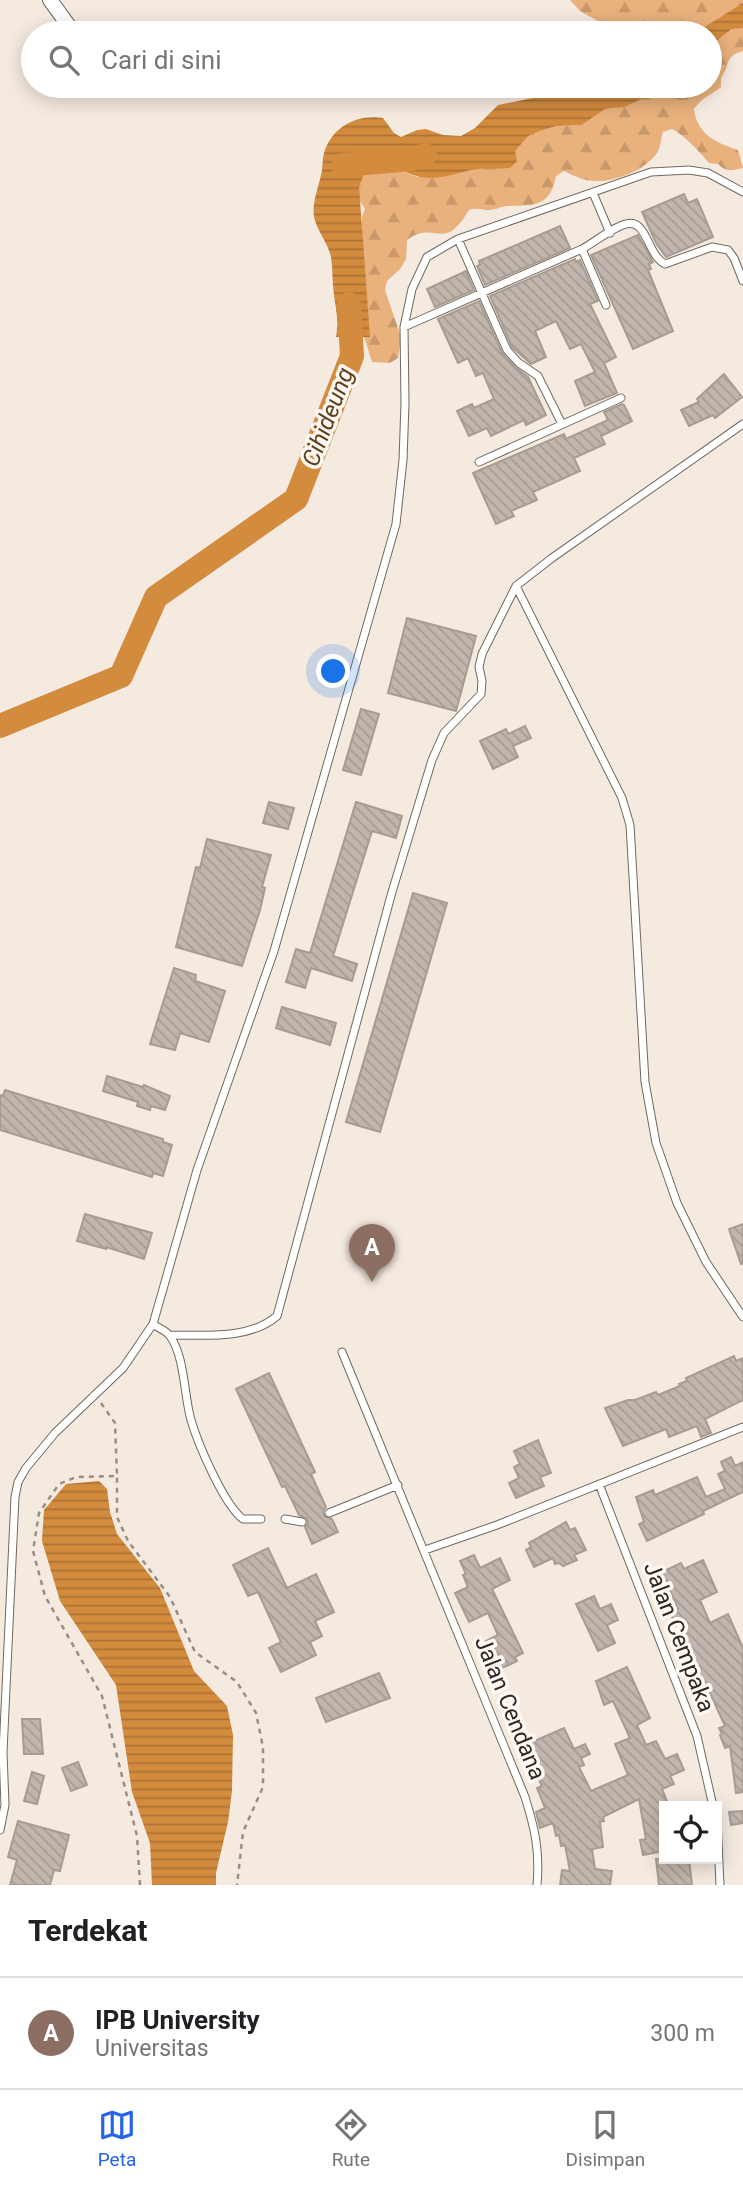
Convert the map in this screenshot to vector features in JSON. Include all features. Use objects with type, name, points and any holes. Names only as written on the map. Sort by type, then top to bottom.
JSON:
[{"type":"street","points":[[50,0],[65,21]]},
{"type":"lane","points":[[0,1830],[5,1805],[2,1752],[6,1735],[15,1497],[18,1482],[55,1433],[122,1368],[153,1324],[197,1170],[274,951],[396,524],[405,414],[404,327],[412,289],[420,268],[427,257],[458,239],[651,172],[665,170],[708,173],[743,192]]},
{"type":"lane","points":[[593,192],[610,233]]},
{"type":"lane","points":[[404,327],[582,249],[625,224],[636,225],[643,230],[657,260],[665,264],[712,247],[729,250],[743,281]]},
{"type":"lane","points":[[458,239],[506,350],[538,376],[562,424]]},
{"type":"lane","points":[[582,249],[606,305]]},
{"type":"lane","points":[[479,462],[621,398]]},
{"type":"lane","points":[[153,1324],[170,1335],[248,1331],[265,1325],[276,1315],[392,892],[432,760],[444,733],[481,694],[479,667],[482,654],[516,586],[743,424]]},
{"type":"lane","points":[[516,586],[622,798],[630,825],[645,1082],[656,1143],[677,1203],[706,1262],[743,1317]]},
{"type":"lane","points":[[170,1335],[181,1365],[191,1420],[203,1452],[238,1515],[243,1519],[261,1519]]},
{"type":"lane","name":"Jalan Cendana","points":[[342,1352],[525,1797],[539,1853],[537,1885]]},
{"type":"lane","points":[[425,1550],[497,1525],[743,1427]]},
{"type":"lane","name":"Jalan Cempaka","points":[[599,1484],[696,1736],[712,1801]]},
{"type":"lane","points":[[329,1513],[398,1485]]},
{"type":"lane","points":[[285,1519],[302,1522]]},
{"type":"lane","points":[[719,1864],[720,1885]]},
{"type":"path","points":[[95,1394],[115,1423],[117,1517],[128,1541],[170,1597],[195,1652],[237,1682],[256,1713],[263,1746],[263,1787],[243,1832],[237,1885]]},
{"type":"path","points":[[117,1476],[76,1477],[59,1484],[39,1513],[33,1551],[45,1596],[102,1696],[137,1836],[140,1885]]},
{"type":"green space","points":[[570,0],[743,0],[743,9],[720,21],[598,21],[580,11]]},
{"type":"green space","points":[[743,21],[743,51],[730,59],[722,76],[722,37]]},
{"type":"green space","points":[[637,98],[705,98],[694,109],[699,125],[709,137],[738,150],[743,168],[727,170],[718,164],[709,163],[687,139],[672,129],[663,132],[655,156],[632,172],[613,179],[596,181],[564,171],[556,176],[549,194],[539,203],[469,210],[452,230],[439,234],[417,234],[407,240],[406,259],[387,281],[385,290],[401,337],[398,358],[390,363],[372,362],[362,330],[362,217],[365,209],[353,191],[367,172],[380,165],[417,177],[508,144],[528,131],[582,125],[605,109],[615,108]]},
{"type":"shaded area","points":[[743,3],[743,28],[732,29],[722,37],[722,21],[714,21]]},
{"type":"shaded area","points":[[533,98],[644,98],[624,107],[605,109],[582,125],[556,126],[528,136],[515,151],[517,161],[510,168],[477,169],[430,178],[409,173],[381,155],[366,170],[359,186],[370,337],[336,337],[331,257],[314,217],[324,153],[333,136],[346,124],[373,117],[383,118],[394,133],[401,137],[426,129],[443,135],[461,136],[475,128],[498,105]]},
{"type":"shaded area","points":[[99,1481],[107,1489],[117,1534],[160,1588],[194,1671],[227,1706],[233,1735],[232,1791],[216,1885],[152,1885],[150,1843],[132,1792],[116,1685],[60,1601],[42,1541],[44,1510],[66,1484]]},
{"type":"building","points":[[684,194],[688,203],[697,199],[713,237],[666,257],[656,243],[642,212]]},
{"type":"building","points":[[560,226],[570,248],[485,285],[477,266],[480,265],[479,261]]},
{"type":"building","points":[[638,235],[653,262],[649,264],[651,269],[648,270],[673,331],[633,349],[591,255]]},
{"type":"building","points":[[575,259],[576,262],[580,260],[598,301],[590,304],[616,357],[604,363],[617,393],[585,406],[575,381],[595,372],[581,344],[570,349],[556,321],[535,331],[546,357],[531,364],[512,347],[490,296]]},
{"type":"building","points":[[466,271],[474,290],[435,307],[427,289]]},
{"type":"building","points":[[479,301],[502,353],[528,377],[546,415],[526,425],[524,420],[491,436],[487,428],[469,436],[457,411],[472,404],[474,408],[494,399],[483,373],[476,376],[468,358],[458,363],[438,319]]},
{"type":"building","points":[[724,374],[742,397],[715,418],[713,415],[689,426],[681,410],[699,402],[697,399]]},
{"type":"building","points":[[622,404],[632,421],[601,436],[605,444],[574,458],[580,471],[533,492],[537,500],[511,511],[514,516],[496,524],[473,473],[564,434],[566,439],[608,420],[604,412]]},
{"type":"building","points":[[407,618],[476,636],[456,711],[388,693]]},
{"type":"building","points":[[361,709],[379,714],[361,775],[343,770]]},
{"type":"building","points":[[525,726],[531,738],[513,746],[518,757],[493,769],[480,741],[506,729],[508,734]]},
{"type":"building","points":[[269,802],[294,808],[288,829],[263,823]]},
{"type":"building","points":[[356,802],[402,816],[396,838],[372,831],[333,956],[357,964],[352,981],[311,968],[305,988],[286,982],[296,949],[310,953]]},
{"type":"building","points":[[207,839],[271,855],[262,887],[265,888],[260,910],[242,966],[176,947],[196,867],[200,868]]},
{"type":"building","points":[[413,893],[447,903],[380,1132],[346,1122]]},
{"type":"building","points":[[174,968],[196,975],[195,981],[225,991],[209,1042],[180,1033],[175,1050],[150,1044]]},
{"type":"building","points":[[282,1007],[336,1023],[330,1045],[276,1028]]},
{"type":"building","points":[[107,1076],[143,1087],[144,1085],[170,1096],[165,1110],[151,1106],[150,1110],[137,1106],[138,1102],[103,1091]]},
{"type":"building","points":[[5,1090],[163,1139],[163,1142],[172,1145],[163,1176],[153,1173],[152,1177],[0,1130],[0,1095],[3,1096]]},
{"type":"building","points":[[85,1214],[152,1233],[144,1259],[77,1241]]},
{"type":"building","points":[[743,1224],[743,1263],[741,1264],[729,1229]]},
{"type":"building","points":[[734,1356],[736,1361],[743,1358],[743,1400],[705,1419],[711,1433],[701,1437],[697,1426],[669,1437],[666,1429],[623,1446],[605,1408],[656,1392],[658,1395],[680,1386],[679,1384],[687,1381],[686,1378]]},
{"type":"building","points":[[269,1373],[315,1472],[311,1474],[326,1507],[324,1516],[332,1519],[338,1532],[312,1544],[305,1527],[308,1524],[307,1519],[299,1515],[285,1486],[282,1487],[236,1389]]},
{"type":"building","points":[[538,1440],[551,1473],[540,1477],[544,1486],[516,1498],[509,1483],[519,1478],[514,1467],[520,1464],[514,1451]]},
{"type":"building","points":[[731,1457],[735,1466],[743,1462],[743,1492],[647,1541],[639,1524],[644,1522],[636,1497],[653,1490],[655,1495],[697,1477],[706,1497],[725,1489],[718,1474],[725,1471],[721,1462]]},
{"type":"building","points":[[566,1522],[570,1530],[575,1528],[586,1550],[574,1555],[577,1560],[563,1566],[555,1564],[553,1558],[534,1567],[526,1550],[531,1547],[529,1543]]},
{"type":"building","points":[[268,1548],[287,1588],[316,1574],[334,1612],[315,1621],[322,1636],[310,1642],[316,1655],[281,1672],[269,1648],[281,1642],[258,1592],[248,1596],[233,1565]]},
{"type":"building","points":[[474,1555],[480,1568],[500,1558],[510,1580],[492,1589],[523,1653],[515,1657],[517,1661],[496,1671],[486,1641],[498,1635],[488,1613],[469,1622],[455,1593],[468,1587],[460,1561]]},
{"type":"building","points":[[703,1560],[717,1592],[700,1600],[710,1623],[728,1614],[743,1648],[743,1792],[736,1793],[730,1746],[725,1748],[720,1735],[722,1734],[719,1728],[725,1726],[704,1680],[699,1682],[687,1655],[693,1652],[680,1624],[676,1626],[670,1612],[678,1609],[662,1572],[681,1563],[684,1569]]},
{"type":"building","points":[[594,1596],[600,1609],[611,1604],[618,1620],[607,1625],[615,1643],[598,1651],[576,1604]]},
{"type":"building","points":[[627,1667],[650,1718],[637,1725],[646,1745],[656,1741],[665,1759],[677,1754],[684,1770],[670,1776],[674,1784],[662,1789],[667,1801],[659,1801],[659,1852],[643,1855],[640,1840],[646,1839],[639,1799],[603,1817],[604,1821],[600,1822],[603,1847],[592,1849],[595,1869],[612,1871],[610,1885],[560,1885],[562,1870],[570,1871],[565,1845],[561,1846],[553,1823],[540,1828],[536,1812],[545,1808],[537,1788],[542,1786],[523,1746],[564,1728],[574,1749],[585,1744],[590,1754],[581,1758],[584,1765],[579,1767],[591,1791],[628,1775],[615,1744],[630,1738],[613,1701],[604,1705],[596,1681]]},
{"type":"building","points":[[379,1673],[390,1698],[326,1722],[316,1698]]},
{"type":"building","points":[[22,1719],[40,1719],[43,1754],[24,1754]]},
{"type":"building","points":[[78,1762],[87,1785],[71,1791],[62,1768]]},
{"type":"building","points":[[32,1772],[44,1776],[37,1804],[24,1801]]},
{"type":"building","points":[[743,1811],[743,1823],[731,1825],[729,1812]]},
{"type":"building","points":[[18,1821],[69,1835],[60,1871],[54,1870],[50,1885],[10,1885],[17,1860],[8,1857]]},
{"type":"building","points":[[656,1859],[659,1859],[659,1864],[690,1864],[692,1885],[659,1885]]},
{"type":"waterway","name":"Cihideung","points":[[343,165],[412,159],[425,155]]},
{"type":"waterway","name":"Cihideung","points":[[0,726],[121,676],[156,597],[296,499],[352,356],[349,304]]},
{"type":"place","name":"IPB University","points":[[372,1282]]}]
